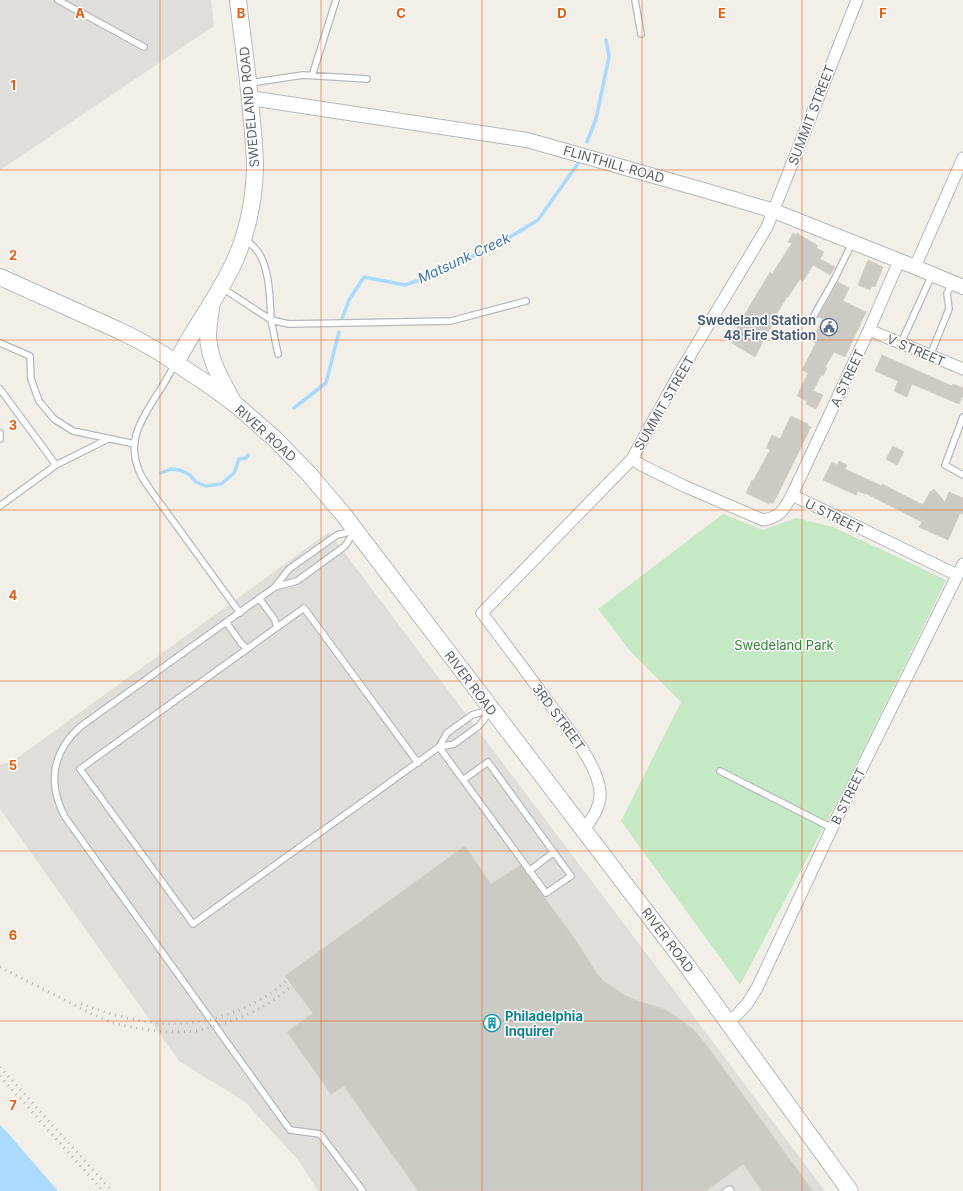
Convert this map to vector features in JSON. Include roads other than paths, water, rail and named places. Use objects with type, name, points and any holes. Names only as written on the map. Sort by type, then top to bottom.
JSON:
[{"type":"main road","name":"SWEDELAND ROAD","points":[[176,363],[232,266],[243,238],[252,202],[255,169],[254,150],[249,91],[238,0]]},
{"type":"main road","name":"RIVER ROAD","points":[[0,277],[118,330],[176,363],[235,404],[292,456],[327,494],[355,530],[685,963],[850,1191]]},
{"type":"main road","points":[[212,303],[208,336],[211,355],[219,376],[235,404]]},
{"type":"street","name":"SUMMIT STREET","points":[[482,613],[632,459],[682,369],[767,227],[856,0]]},
{"type":"street","name":"FLINTHILL ROAD","points":[[249,91],[527,140],[774,211],[958,285]]},
{"type":"street","points":[[914,267],[963,158]]},
{"type":"street","name":"A STREET","points":[[792,495],[870,330],[899,261]]},
{"type":"street","name":"V STREET","points":[[870,330],[963,369]]},
{"type":"street","name":"U STREET","points":[[632,459],[684,486],[763,520],[772,518],[781,513],[792,495],[957,575]]},
{"type":"street","name":"B STREET","points":[[729,1023],[746,1004],[757,988],[832,828],[963,564]]},
{"type":"street","name":"3RD STREET","points":[[482,613],[570,731],[589,760],[599,786],[600,798],[596,811],[584,830]]},
{"type":"lane","points":[[58,0],[144,47]]},
{"type":"lane","points":[[312,76],[336,0]]},
{"type":"lane","points":[[635,0],[641,34]]},
{"type":"lane","points":[[249,91],[303,76],[367,79]]},
{"type":"lane","points":[[243,238],[258,251],[268,277],[271,320],[278,354]]},
{"type":"lane","points":[[812,319],[853,243]]},
{"type":"lane","points":[[901,343],[932,274]]},
{"type":"lane","points":[[930,356],[949,309],[947,293],[958,285]]},
{"type":"lane","points":[[221,287],[271,320],[289,324],[450,321],[526,301]]},
{"type":"lane","points":[[0,343],[30,356],[31,379],[39,401],[54,419],[73,431],[135,444]]},
{"type":"lane","points":[[176,363],[138,426],[135,444],[137,463],[140,473],[146,482],[240,612]]},
{"type":"lane","points":[[0,389],[56,465]]},
{"type":"lane","points":[[963,417],[945,465],[963,475]]},
{"type":"lane","points":[[0,433],[0,439]]},
{"type":"lane","points":[[0,506],[56,465],[108,438]]},
{"type":"lane","points":[[355,530],[337,534],[289,570],[275,587],[73,734],[60,752],[55,772],[56,795],[65,817],[290,1130],[320,1134],[363,1191]]},
{"type":"lane","points":[[275,587],[297,581],[345,546],[355,530]]},
{"type":"lane","points":[[259,598],[275,620],[277,627]]},
{"type":"lane","points":[[418,763],[304,608],[80,769],[193,924],[418,763],[439,747],[447,733],[472,715],[491,709]]},
{"type":"lane","points":[[226,622],[247,648]]},
{"type":"lane","points":[[439,747],[454,744],[479,726],[491,709]]},
{"type":"lane","points":[[439,747],[463,780],[546,893],[571,876],[488,762],[463,780]]},
{"type":"lane","points":[[720,771],[832,828]]},
{"type":"lane","points":[[530,871],[554,852]]},
{"type":"lane","points":[[726,1191],[730,1189],[731,1191]]},
{"type":"water","points":[[0,1125],[6,1131],[58,1191],[0,1191]]},
{"type":"waterway","name":"Matsunk Creek","points":[[587,142],[596,119],[609,57],[606,40]]},
{"type":"waterway","name":"Matsunk Creek","points":[[342,319],[349,300],[364,277],[405,285],[428,277],[500,243],[538,220],[579,162]]},
{"type":"waterway","name":"Matsunk Creek","points":[[294,408],[326,383],[339,332]]},
{"type":"waterway","name":"Matsunk Creek","points":[[161,473],[171,469],[180,470],[190,475],[196,482],[206,486],[221,484],[234,473],[239,459],[246,458],[248,455]]},
{"type":"railway","points":[[0,967],[92,1014],[116,1024],[167,1032],[197,1031],[226,1023],[251,1013],[271,1002],[292,986]]},
{"type":"railway","points":[[81,1004],[114,1015],[138,1020],[175,1024],[193,1022],[211,1019],[246,1007],[273,992],[288,980]]},
{"type":"railway","points":[[0,1067],[112,1191]]},
{"type":"railway","points":[[0,1076],[103,1191]]},
{"type":"place","name":"Swedeland Station 48 Fire Station","points":[[829,327]]},
{"type":"place","name":"Philadelphia Inquirer","points":[[492,1023]]},
{"type":"park label","name":"Swedeland Park","points":[[784,645]]}]
